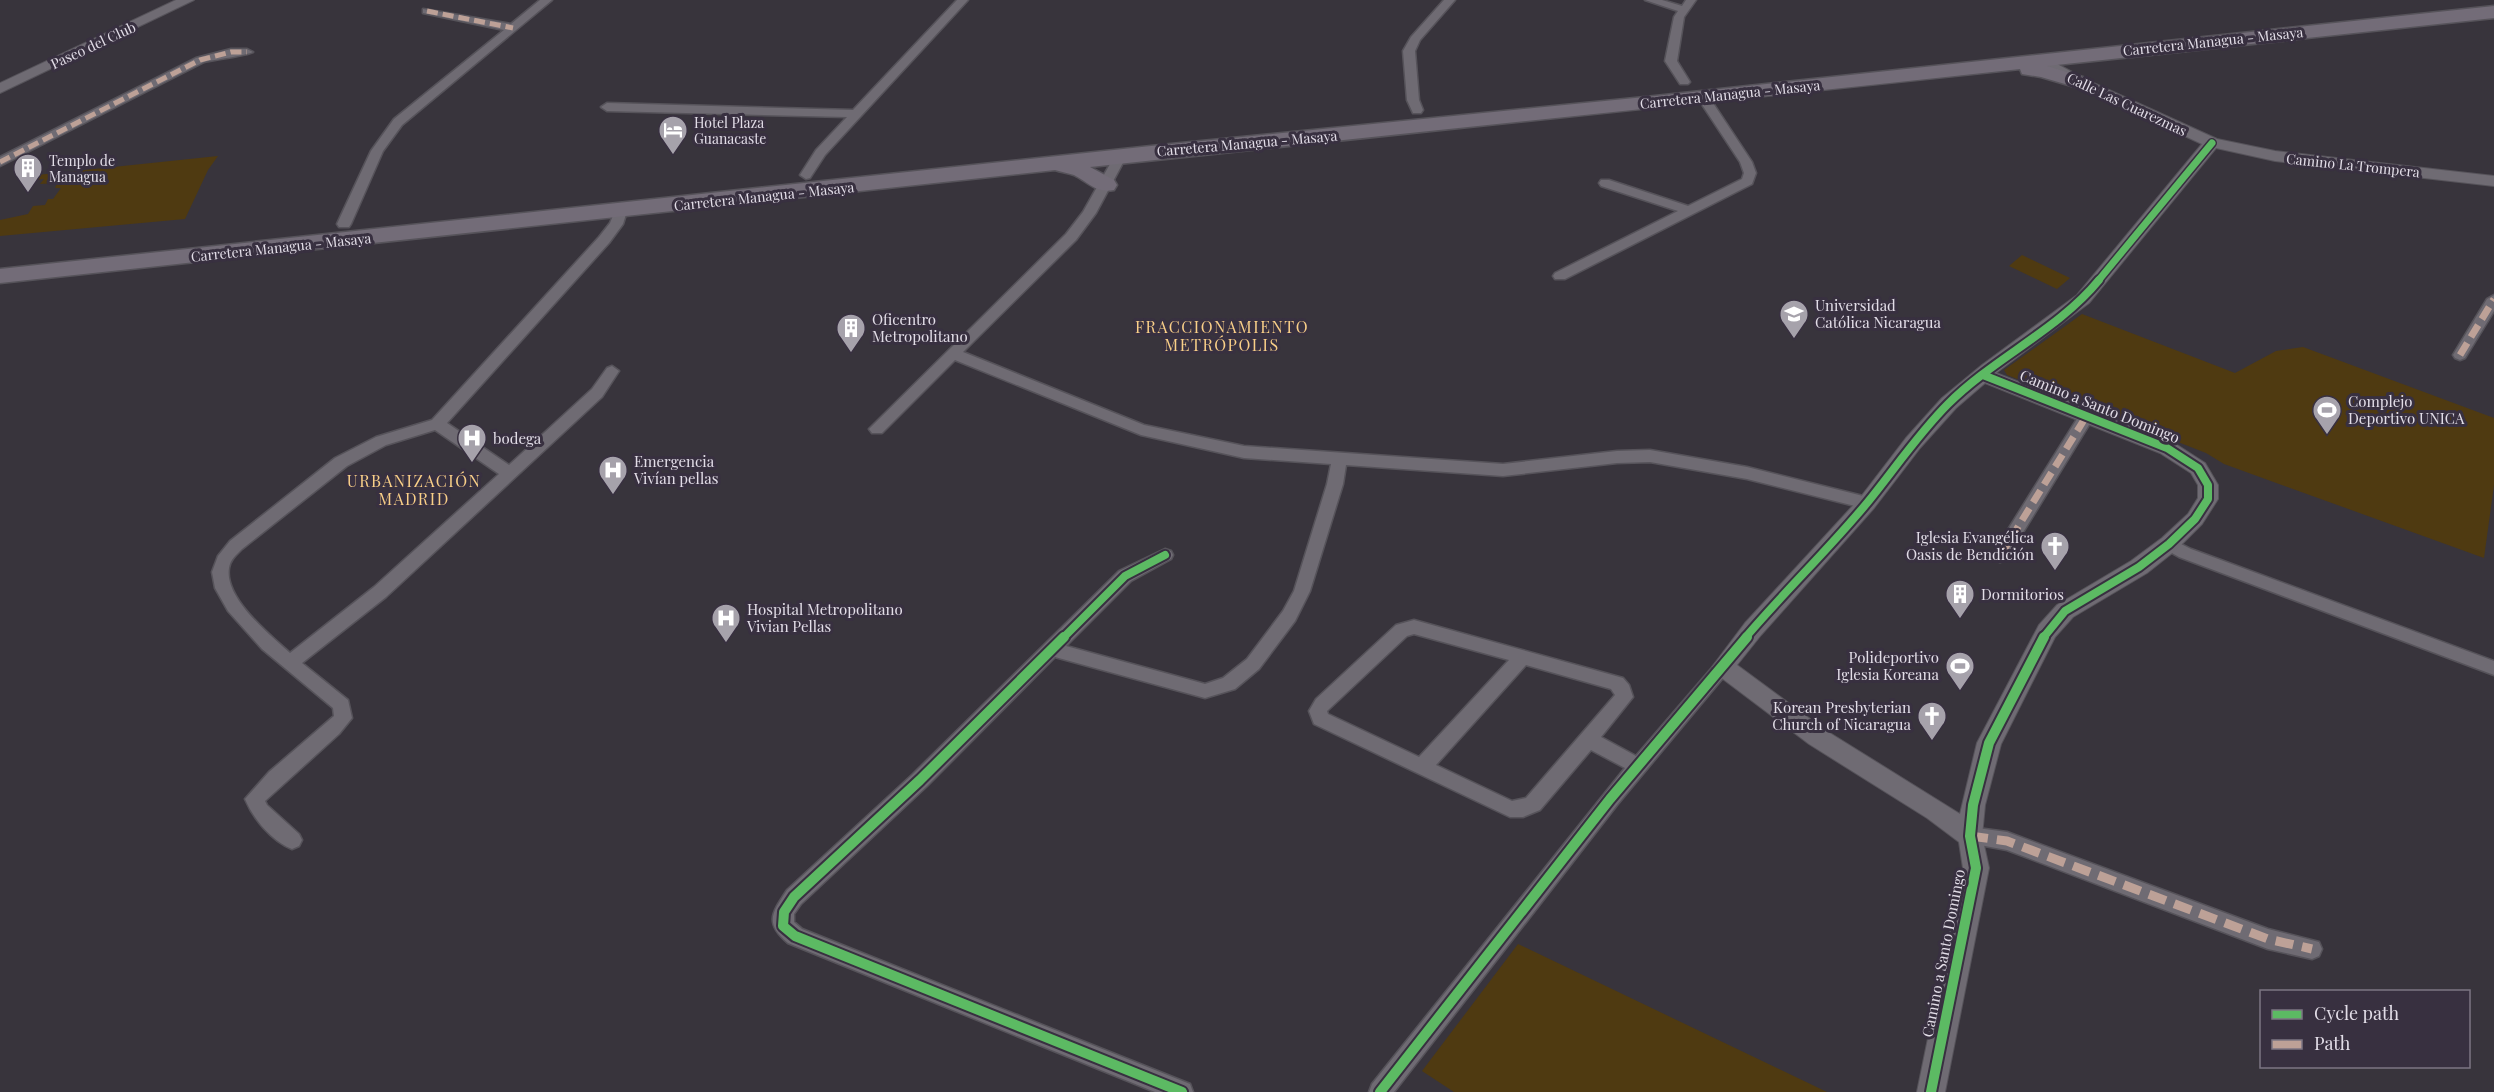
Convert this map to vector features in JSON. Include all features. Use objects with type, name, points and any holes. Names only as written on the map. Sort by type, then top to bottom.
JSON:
[{"type":"highway","name":"Carretera Managua - Masaya","points":[[0,276],[1120,157],[1404,116],[1684,82],[2448,0]]},
{"type":"highway","name":"Carretera Managua - Masaya","points":[[1404,116],[1703,97],[2494,12]]},
{"type":"highway","points":[[1959,53],[2002,55],[2044,61],[2057,49],[2075,43],[2175,32],[2181,28]]},
{"type":"highway","points":[[2082,83],[2076,68],[2085,55]]},
{"type":"highway","points":[[1991,67],[2043,71],[2082,83]]},
{"type":"highway","name":"Carretera Managua - Masaya","points":[[0,261],[1199,133],[1357,124]]},
{"type":"highway","points":[[1020,152],[1096,150],[1120,157],[1132,148],[1153,141],[1188,137],[1199,133]]},
{"type":"highway","points":[[1042,165],[1079,169],[1106,185]]},
{"type":"street","name":"Paseo del Club","points":[[0,89],[187,0]]},
{"type":"street","points":[[344,224],[377,151],[398,122],[547,0]]},
{"type":"street","points":[[806,175],[820,153],[963,0]]},
{"type":"street","points":[[1404,116],[1413,100],[1409,51],[1415,39],[1450,0]]},
{"type":"street","points":[[1650,0],[1682,9]]},
{"type":"street","points":[[1684,82],[1671,61],[1682,9],[1691,0]]},
{"type":"street","points":[[427,11],[513,28]]},
{"type":"street","points":[[0,162],[200,60],[231,52],[247,52]]},
{"type":"street","name":"Calle Las Cuarezmas","points":[[2044,61],[2082,83],[2212,143]]},
{"type":"street","points":[[1560,276],[1748,182],[1750,173],[1746,162],[1703,97]]},
{"type":"street","points":[[607,106],[857,114]]},
{"type":"street","name":"Camino La Trompera","points":[[2212,143],[2275,156],[2494,181]]},
{"type":"street","name":"Camino a Santo Domingo","points":[[1723,667],[1753,629],[1867,503],[1913,443],[1942,411],[1983,375],[2083,298],[2212,143]]},
{"type":"street","points":[[877,429],[1071,237],[1089,213],[1120,157]]},
{"type":"street","points":[[1605,183],[1690,211]]},
{"type":"street","points":[[292,840],[260,811],[255,799],[270,781],[331,732],[343,718],[342,705],[248,625],[231,604],[220,575],[222,560],[236,544],[341,462],[381,441],[437,424],[604,240],[616,224],[621,211]]},
{"type":"street","points":[[2460,355],[2494,299]]},
{"type":"street","points":[[954,354],[1141,430],[1244,452],[1503,470],[1650,456],[1671,459],[1696,472],[1726,476],[1747,473],[1867,503]]},
{"type":"street","points":[[291,662],[380,592],[597,393],[612,371]]},
{"type":"street","name":"Camino a Santo Domingo","points":[[1931,1092],[1976,868],[1970,836],[1973,805],[1989,743],[2047,631],[2065,612],[2139,567],[2169,544],[2195,519],[2208,499],[2208,485],[2198,468],[2167,448],[1983,375]]},
{"type":"street","points":[[2000,556],[2087,415]]},
{"type":"street","points":[[437,424],[509,473]]},
{"type":"street","points":[[1052,649],[1205,691],[1229,684],[1253,664],[1289,616],[1302,591],[1335,484],[1339,460]]},
{"type":"street","points":[[2169,544],[2184,553],[2494,668]]},
{"type":"street","points":[[1165,555],[1125,576],[920,780],[794,897],[784,912],[783,926],[795,936],[1182,1092]]},
{"type":"street","points":[[1414,627],[1617,683],[1624,697],[1588,739],[1533,804],[1523,810],[1510,809],[1323,722],[1318,715],[1319,707],[1406,628],[1414,627]]},
{"type":"street","points":[[1422,767],[1522,657]]},
{"type":"street","points":[[1380,1092],[1638,766],[1723,667],[1817,737],[1936,810],[1970,836],[2007,841],[2268,939],[2312,949]]},
{"type":"street","points":[[1588,739],[1638,766]]},
{"type":"shaded area","points":[[218,156],[208,170],[185,219],[0,236],[0,220],[28,214],[33,206],[45,205],[48,199],[53,199],[61,188],[55,188],[57,183],[40,184],[44,179],[34,180],[37,175]]},
{"type":"shaded area","points":[[2022,255],[2070,278],[2057,289],[2009,266]]},
{"type":"shaded area","name":"Complejo Deportivo UNICA","points":[[2082,314],[2235,373],[2276,351],[2303,347],[2494,418],[2494,485],[2484,558],[2224,464],[2206,453],[2007,375],[2004,370]]},
{"type":"shaded area","points":[[1518,944],[1827,1092],[1454,1092],[1422,1071]]},
{"type":"marked path","points":[[427,11],[513,28]]},
{"type":"marked path","points":[[0,162],[200,60],[231,52],[247,52]]},
{"type":"marked path","points":[[2460,355],[2494,299]]},
{"type":"marked path","points":[[2000,556],[2087,415]]},
{"type":"marked path","points":[[1970,836],[2007,841],[2268,939],[2312,949]]},
{"type":"cycle path","points":[[1380,1092],[1610,799],[1753,629],[1867,503],[1913,443],[1949,403],[1989,369],[2083,299],[2212,143]]},
{"type":"cycle path","points":[[1931,1092],[1976,868],[1970,836],[1973,805],[1989,743],[2047,631],[2065,611],[2139,567],[2169,544],[2195,519],[2208,499],[2208,485],[2198,468],[2167,448],[1983,375]]},
{"type":"cycle path","points":[[1165,555],[1125,576],[920,780],[794,897],[784,912],[783,926],[795,936],[1182,1092]]},
{"type":"place","name":"Hotel Plaza Guanacaste","points":[[673,156]]},
{"type":"place","name":"Templo de Managua","points":[[28,194]]},
{"type":"place","name":"Universidad Católica Nicaragua","points":[[1794,340]]},
{"type":"place","name":"Oficentro Metropolitano","points":[[851,354]]},
{"type":"place","name":"Complejo Deportivo UNICA","points":[[2327,436]]},
{"type":"place","name":"bodega","points":[[472,464]]},
{"type":"place","name":"Emergencia Vivían pellas","points":[[613,496]]},
{"type":"place","name":"Iglesia Evangélica Oasis de Bendición","points":[[2055,572]]},
{"type":"place","name":"Dormitorios","points":[[1960,620]]},
{"type":"place","name":"Hospital Metropolitano Vivian Pellas","points":[[726,644]]},
{"type":"place","name":"Polideportivo Iglesia Koreana","points":[[1960,692]]},
{"type":"place","name":"Korean Presbyterian Church of Nicaragua","points":[[1932,742]]},
{"type":"district","name":"FRACCIONAMIENTO METRÓPOLIS","points":[[1222,335]]},
{"type":"district","name":"URBANIZACIÓN MADRID","points":[[414,489]]}]
